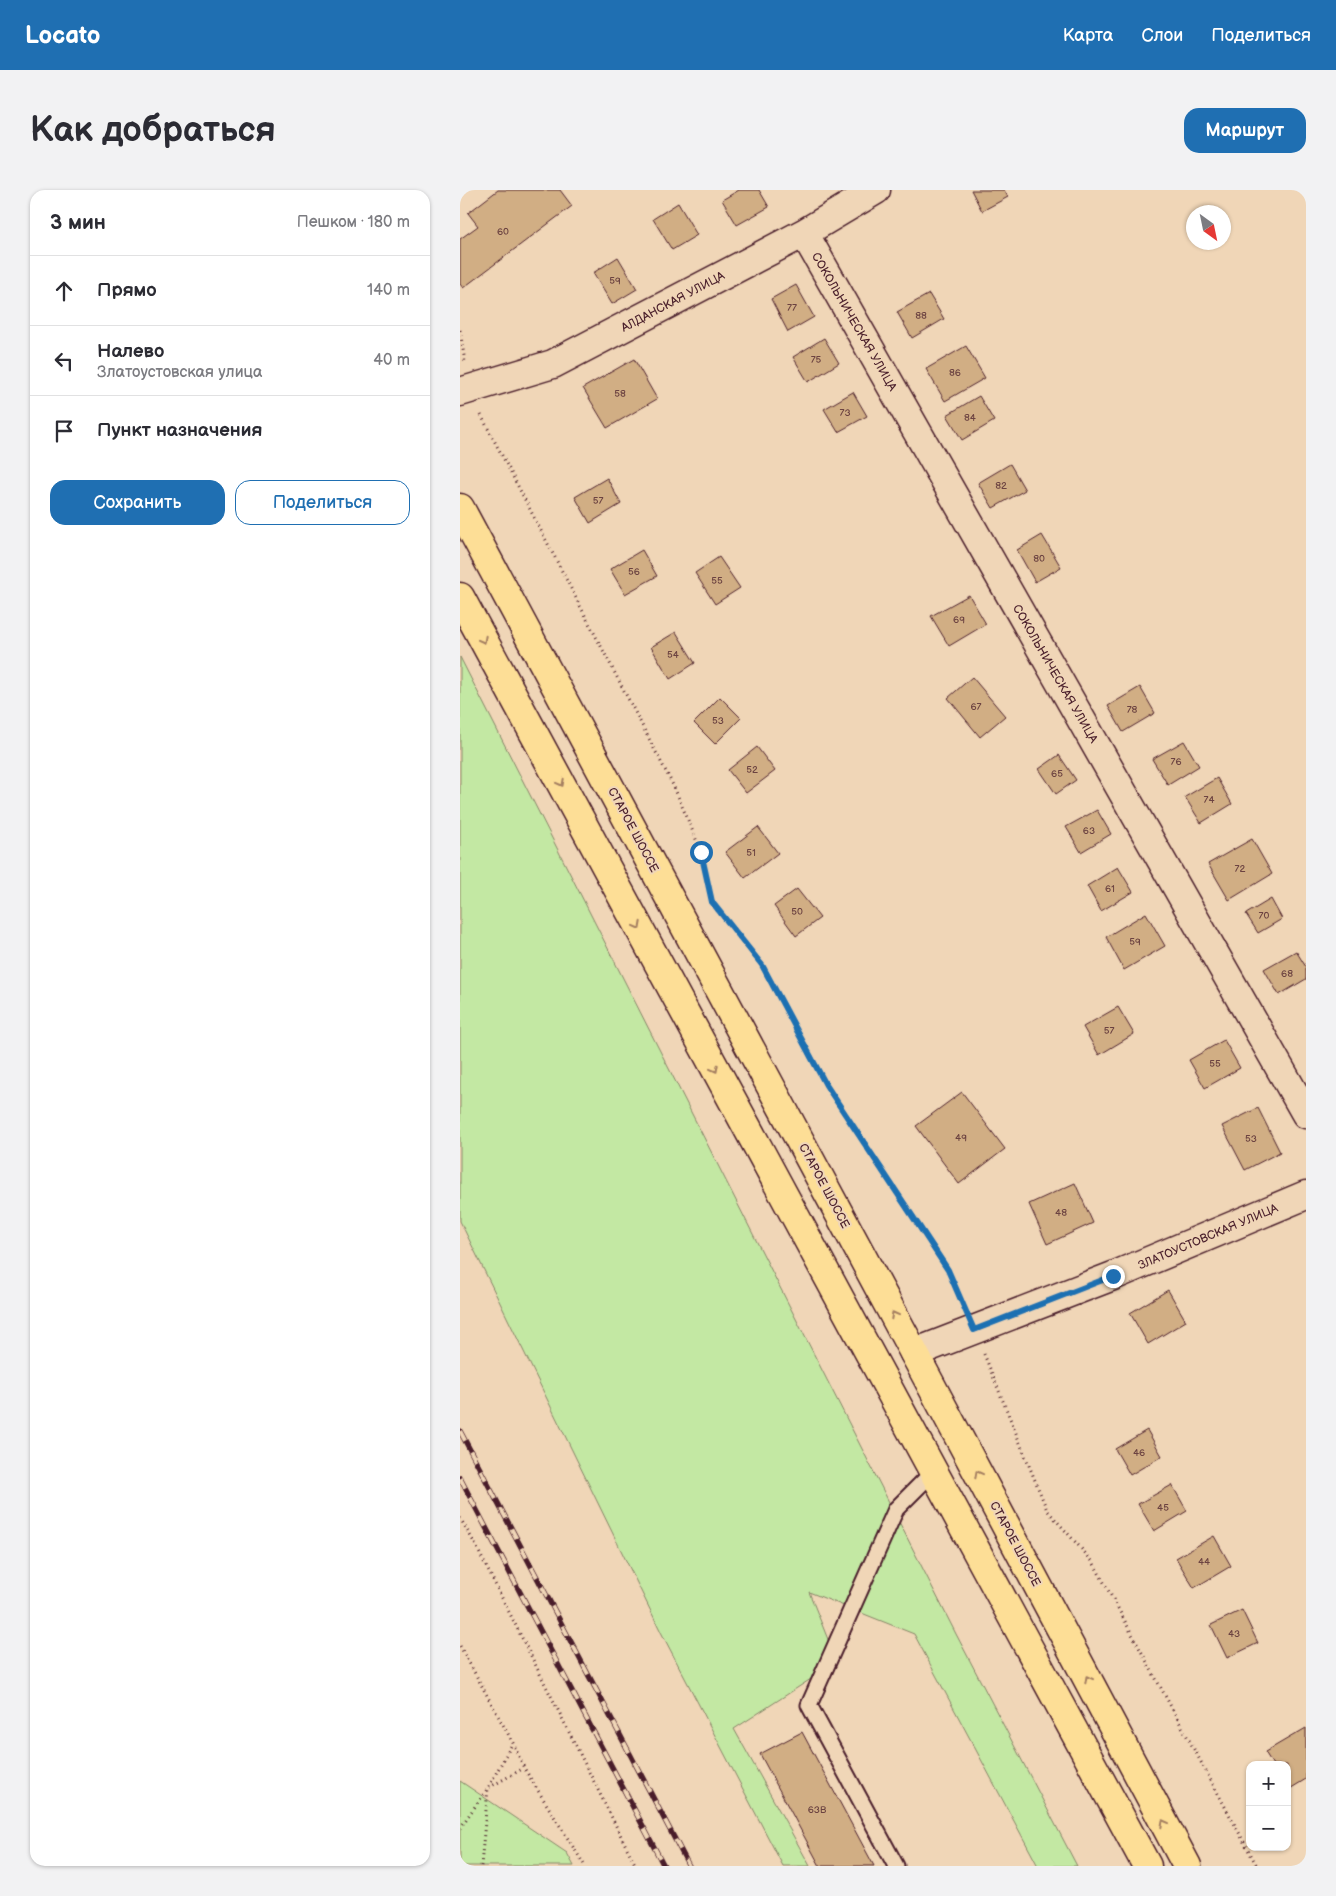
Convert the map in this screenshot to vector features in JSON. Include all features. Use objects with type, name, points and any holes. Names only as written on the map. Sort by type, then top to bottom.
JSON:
[{"type":"highway","name":"СТАРОЕ ШОССЕ","points":[[460,508],[1187,1866]]},
{"type":"highway","points":[[460,598],[1147,1866]]},
{"type":"street","name":"АЛДАНСКАЯ УЛИЦА","points":[[464,391],[553,364],[804,233],[876,190]]},
{"type":"street","name":"СОКОЛЬНИЧЕСКАЯ УЛИЦА","points":[[804,233],[1306,1114]]},
{"type":"street","name":"ЗЛАТОУСТОВСКАЯ УЛИЦА","points":[[914,1353],[1113,1276],[1306,1196]]},
{"type":"lane","points":[[896,1866],[809,1705],[896,1509],[933,1472]]},
{"type":"path","points":[[460,330],[464,391],[674,786],[701,852],[712,902],[762,965],[826,1085],[948,1270],[1047,1510],[1093,1562],[1256,1866]]},
{"type":"path","points":[[460,1518],[478,1550],[636,1866]]},
{"type":"path","points":[[460,1646],[513,1743],[524,1768],[585,1866]]},
{"type":"path","points":[[460,1828],[488,1788],[513,1743]]},
{"type":"path","points":[[488,1788],[524,1768]]},
{"type":"path","points":[[481,1866],[488,1788]]},
{"type":"green space","points":[[460,657],[956,1634],[1077,1866],[1038,1866],[914,1634],[809,1592],[837,1662],[734,1729],[810,1866],[783,1866],[661,1632],[460,1221]]},
{"type":"green space","points":[[460,1781],[567,1853],[574,1866],[460,1866]]},
{"type":"building","points":[[498,190],[560,190],[572,206],[463,288],[460,284],[460,239],[478,226],[468,213]]},
{"type":"building","points":[[739,190],[759,190],[769,207],[737,225],[722,200]]},
{"type":"building","points":[[971,190],[1004,190],[1008,197],[982,211]]},
{"type":"building","points":[[678,203],[697,235],[672,250],[653,219]]},
{"type":"building","points":[[618,257],[637,289],[612,304],[593,273]]},
{"type":"building","points":[[796,285],[814,317],[788,332],[771,299]]},
{"type":"building","points":[[929,294],[944,319],[912,338],[897,312]]},
{"type":"building","points":[[824,338],[839,363],[808,382],[793,357]]},
{"type":"building","points":[[966,346],[985,378],[945,401],[926,369]]},
{"type":"building","points":[[634,359],[657,399],[607,428],[583,388]]},
{"type":"building","points":[[853,392],[867,416],[838,432],[824,409]]},
{"type":"building","points":[[979,396],[994,421],[962,440],[947,415]]},
{"type":"building","points":[[1010,464],[1025,490],[993,508],[978,483]]},
{"type":"building","points":[[607,478],[621,504],[590,523],[575,497]]},
{"type":"building","points":[[1042,535],[1061,567],[1035,582],[1017,550]]},
{"type":"building","points":[[642,550],[657,576],[625,594],[610,569]]},
{"type":"building","points":[[719,557],[740,588],[715,604],[695,573]]},
{"type":"building","points":[[969,595],[986,624],[949,646],[931,616]]},
{"type":"building","points":[[676,632],[695,663],[670,679],[651,647]]},
{"type":"building","points":[[972,677],[1005,716],[980,737],[948,698]]},
{"type":"building","points":[[1140,687],[1155,713],[1123,732],[1108,706]]},
{"type":"building","points":[[720,697],[741,718],[715,744],[694,723]]},
{"type":"building","points":[[1184,741],[1199,766],[1168,785],[1152,759]]},
{"type":"building","points":[[757,747],[775,771],[746,793],[728,770]]},
{"type":"building","points":[[1059,755],[1076,780],[1056,794],[1039,769]]},
{"type":"building","points":[[1217,778],[1232,804],[1201,823],[1185,797]]},
{"type":"building","points":[[1097,810],[1111,834],[1081,852],[1066,827]]},
{"type":"building","points":[[758,827],[778,853],[745,878],[725,852]]},
{"type":"building","points":[[1252,839],[1272,874],[1229,900],[1208,864]]},
{"type":"building","points":[[1118,867],[1133,892],[1101,911],[1087,886]]},
{"type":"building","points":[[797,889],[820,918],[796,936],[774,906]]},
{"type":"building","points":[[1271,899],[1282,919],[1258,933],[1246,914]]},
{"type":"building","points":[[1146,913],[1165,946],[1124,970],[1106,937]]},
{"type":"building","points":[[1296,951],[1306,967],[1306,979],[1279,995],[1264,969]]},
{"type":"building","points":[[1118,1007],[1134,1034],[1099,1055],[1083,1027]]},
{"type":"building","points":[[1224,1040],[1240,1068],[1205,1088],[1189,1060]]},
{"type":"building","points":[[962,1092],[1005,1149],[959,1184],[916,1126]]},
{"type":"building","points":[[1258,1108],[1280,1152],[1245,1170],[1222,1126]]},
{"type":"building","points":[[1075,1183],[1093,1223],[1047,1244],[1029,1204]]},
{"type":"building","points":[[1168,1290],[1186,1321],[1148,1344],[1130,1313]]},
{"type":"building","points":[[1147,1430],[1162,1456],[1130,1475],[1115,1449]]},
{"type":"building","points":[[1172,1485],[1187,1511],[1154,1531],[1138,1504]]},
{"type":"building","points":[[1214,1536],[1231,1566],[1194,1588],[1176,1558]]},
{"type":"building","points":[[1242,1610],[1258,1643],[1227,1658],[1211,1625]]},
{"type":"building","points":[[1306,1728],[1306,1779],[1291,1788],[1291,1761],[1271,1761],[1265,1752]]},
{"type":"building","points":[[802,1732],[874,1866],[820,1866],[760,1754]]},
{"type":"railway","points":[[460,1431],[689,1866]]},
{"type":"railway","points":[[460,1478],[664,1866]]},
{"type":"route","points":[[701,852],[712,902],[762,965],[826,1085],[948,1270],[974,1330],[1113,1276]]}]
